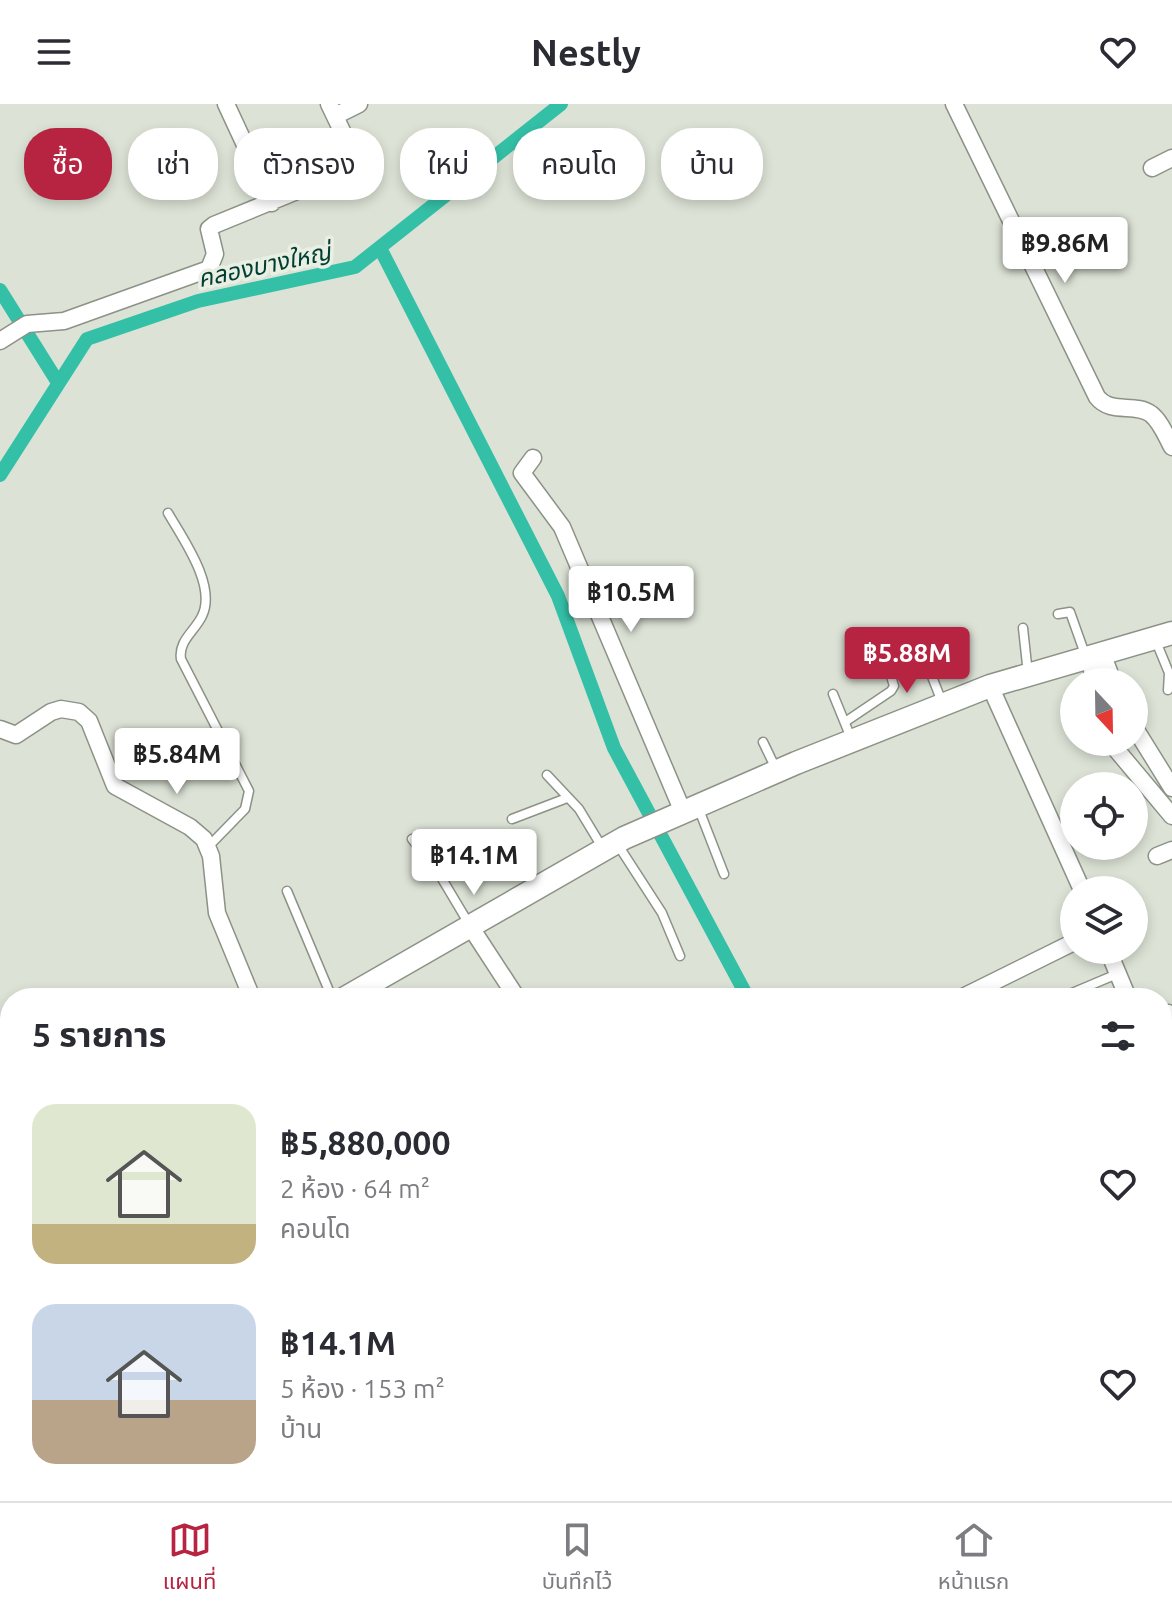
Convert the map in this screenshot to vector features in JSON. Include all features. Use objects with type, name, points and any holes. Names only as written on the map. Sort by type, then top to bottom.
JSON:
[{"type":"street","points":[[226,104],[272,203]]},
{"type":"street","points":[[3,339],[27,324],[64,321],[209,269],[215,254],[209,229],[353,168],[355,158],[332,110],[359,104]]},
{"type":"street","points":[[954,104],[1097,397],[1106,406],[1144,410],[1152,415],[1172,447]]},
{"type":"street","points":[[1152,168],[1172,158]]},
{"type":"street","points":[[533,458],[524,467],[525,480],[562,527],[682,813]]},
{"type":"street","points":[[362,988],[614,843],[777,772],[848,732],[1163,635]]},
{"type":"street","points":[[1093,655],[1093,668]]},
{"type":"street","points":[[1093,655],[1103,668]]},
{"type":"street","points":[[990,686],[1076,876]]},
{"type":"street","points":[[0,729],[16,735],[51,712],[61,709],[79,712],[89,721],[115,786],[190,827],[208,847],[213,898],[248,988]]},
{"type":"street","points":[[1148,749],[1172,788]]},
{"type":"street","points":[[1122,756],[1171,814]]},
{"type":"street","points":[[470,926],[510,988]]},
{"type":"street","points":[[981,988],[1060,949]]},
{"type":"street","points":[[1114,964],[1124,988]]},
{"type":"lane","points":[[168,513],[192,555],[206,596],[202,618],[181,647],[181,659],[249,791],[245,809],[208,847]]},
{"type":"lane","points":[[1058,614],[1070,612],[1093,655]]},
{"type":"lane","points":[[1023,628],[1028,675]]},
{"type":"lane","points":[[1163,635],[1168,690]]},
{"type":"lane","points":[[929,669],[943,705]]},
{"type":"lane","points":[[833,694],[848,732],[891,691],[894,686],[890,673]]},
{"type":"lane","points":[[763,742],[777,772]]},
{"type":"lane","points":[[547,775],[614,843],[662,913],[680,956]]},
{"type":"lane","points":[[512,819],[567,798]]},
{"type":"lane","points":[[682,813],[724,874]]},
{"type":"lane","points":[[412,839],[441,877],[470,926]]},
{"type":"lane","points":[[287,891],[328,988]]},
{"type":"lane","points":[[1084,988],[1118,974]]},
{"type":"waterway","name":"คลองบางใหญ่","points":[[0,475],[87,339],[198,301],[355,267],[561,104]]},
{"type":"waterway","points":[[380,248],[558,596],[614,748],[743,988]]},
{"type":"waterway","points":[[0,290],[57,381]]}]
